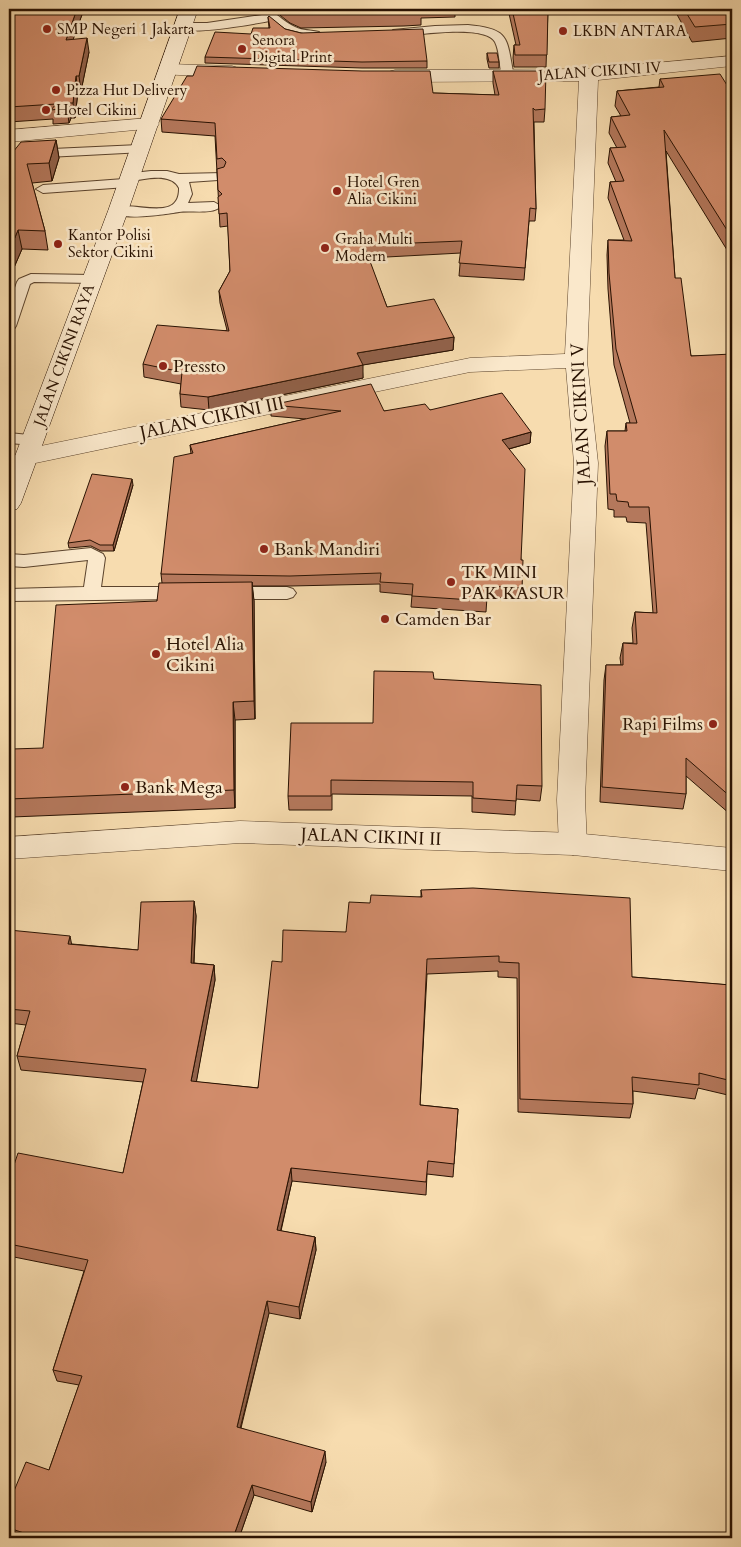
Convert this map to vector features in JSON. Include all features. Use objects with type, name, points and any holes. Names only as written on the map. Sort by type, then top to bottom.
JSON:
[{"type":"street","name":"JALAN CIKINI RAYA","points":[[9,503],[118,211],[186,18]]},
{"type":"street","name":"JALAN CIKINI IV","points":[[382,76],[589,75],[732,60]]},
{"type":"street","points":[[168,70],[246,72]]},
{"type":"street","name":"JALAN CIKINI V","points":[[573,844],[571,800],[586,463],[576,361],[589,75]]},
{"type":"street","points":[[9,136],[149,124]]},
{"type":"street","name":"JALAN CIKINI III","points":[[30,449],[470,365],[576,361]]},
{"type":"street","name":"JALAN CIKINI II","points":[[9,848],[240,832],[573,844],[732,860]]},
{"type":"lane","points":[[262,9],[290,31],[301,34],[324,35]]},
{"type":"lane","points":[[186,18],[207,27],[272,17]]},
{"type":"lane","points":[[387,33],[454,29],[493,32],[500,39],[508,76]]},
{"type":"lane","points":[[9,154],[139,149]]},
{"type":"lane","points":[[43,189],[170,175],[178,178],[218,176]]},
{"type":"lane","points":[[176,208],[186,196],[186,188],[178,178]]},
{"type":"lane","points":[[118,211],[168,211],[176,208],[214,206]]},
{"type":"lane","points":[[9,326],[24,282],[31,278],[92,279]]},
{"type":"lane","points":[[9,438],[30,449]]},
{"type":"lane","points":[[9,560],[24,561],[95,555],[97,558],[92,593]]},
{"type":"lane","points":[[9,595],[287,593]]},
{"type":"building","points":[[9,9],[77,9],[66,40],[87,38],[79,76],[76,76],[73,103],[69,103],[67,108],[51,110],[56,104],[9,107]]},
{"type":"building","points":[[294,9],[418,9],[301,12]]},
{"type":"building","points":[[512,9],[548,9],[547,55],[515,55],[514,45],[520,45]]},
{"type":"building","points":[[684,9],[732,9],[732,24],[695,27]]},
{"type":"building","points":[[269,16],[285,29],[301,33],[423,29],[427,61],[362,62],[205,57],[215,32],[251,34],[253,28],[270,28]]},
{"type":"building","points":[[487,53],[497,53],[499,62],[489,62]]},
{"type":"building","points":[[197,66],[430,71],[433,93],[499,95],[493,71],[546,71],[545,109],[535,110],[533,108],[536,209],[530,208],[525,268],[459,263],[462,241],[364,245],[387,307],[434,299],[454,337],[357,353],[363,365],[208,397],[180,394],[182,372],[143,364],[157,325],[229,331],[219,291],[230,271],[227,213],[219,214],[218,197],[222,194],[218,190],[217,169],[224,167],[226,162],[222,158],[217,159],[215,123],[161,119],[187,76],[193,76]]},
{"type":"building","points":[[720,74],[732,93],[732,238],[664,130],[675,278],[681,278],[691,356],[732,354],[732,798],[686,758],[686,794],[602,787],[606,665],[623,665],[623,643],[637,644],[635,612],[657,613],[649,507],[629,507],[628,502],[617,501],[616,494],[610,494],[607,431],[627,431],[626,423],[637,423],[616,349],[609,273],[608,240],[632,241],[610,182],[624,181],[610,148],[626,147],[611,117],[630,115],[617,91],[664,87],[660,79]]},
{"type":"building","points":[[56,140],[49,163],[27,164],[45,231],[18,230],[9,252],[9,157],[21,142]]},
{"type":"building","points":[[371,384],[384,411],[425,404],[430,410],[502,393],[531,432],[502,440],[525,469],[521,560],[523,560],[522,588],[488,586],[487,601],[412,596],[413,584],[380,582],[381,573],[290,576],[161,574],[174,457],[193,453],[190,445],[341,411],[271,405]]},
{"type":"building","points":[[92,474],[132,479],[113,545],[100,545],[90,540],[68,543]]},
{"type":"building","points":[[252,582],[254,701],[233,702],[234,790],[9,799],[12,749],[43,748],[56,605],[157,601],[159,583]]},
{"type":"building","points":[[374,671],[433,672],[434,679],[541,685],[542,786],[517,785],[516,801],[473,798],[473,782],[331,780],[331,796],[288,796],[291,723],[373,723]]},
{"type":"building","points":[[473,888],[630,898],[632,977],[731,985],[732,977],[732,1081],[699,1073],[699,1085],[632,1077],[633,1104],[520,1099],[519,963],[499,962],[499,956],[427,959],[420,1105],[458,1109],[454,1164],[428,1161],[426,1182],[291,1168],[277,1230],[315,1237],[299,1307],[267,1301],[237,1427],[325,1451],[311,1502],[252,1485],[233,1538],[39,1538],[9,1528],[9,1503],[26,1462],[49,1470],[82,1376],[53,1370],[88,1260],[9,1244],[9,1180],[18,1153],[123,1173],[146,1069],[17,1056],[30,1011],[9,1009],[9,930],[70,936],[68,944],[138,950],[141,902],[194,901],[191,963],[214,965],[191,1081],[258,1088],[272,961],[282,962],[283,930],[346,932],[349,902],[370,903],[371,895],[422,897],[421,890]]},
{"type":"place","name":"SMP Negeri 1 Jakarta","points":[[47,29]]},
{"type":"place","name":"LKBN ANTARA","points":[[563,31]]},
{"type":"place","name":"Senora Digital Print","points":[[242,49]]},
{"type":"place","name":"Pizza Hut Delivery","points":[[56,90]]},
{"type":"place","name":"Hotel Cikini","points":[[46,110]]},
{"type":"place","name":"Hotel Gren Alia Cikini","points":[[337,191]]},
{"type":"place","name":"Kantor Polisi Sektor Cikini","points":[[58,244]]},
{"type":"place","name":"Graha Multi Modern","points":[[325,248]]},
{"type":"place","name":"Pressto","points":[[163,366]]},
{"type":"place","name":"Bank Mandiri","points":[[264,549]]},
{"type":"place","name":"TK MINI PAK KASUR","points":[[451,582]]},
{"type":"place","name":"Camden Bar","points":[[385,619]]},
{"type":"place","name":"Hotel Alia Cikini","points":[[156,654]]},
{"type":"place","name":"Rapi Films","points":[[713,724]]},
{"type":"place","name":"Bank Mega","points":[[125,787]]}]
